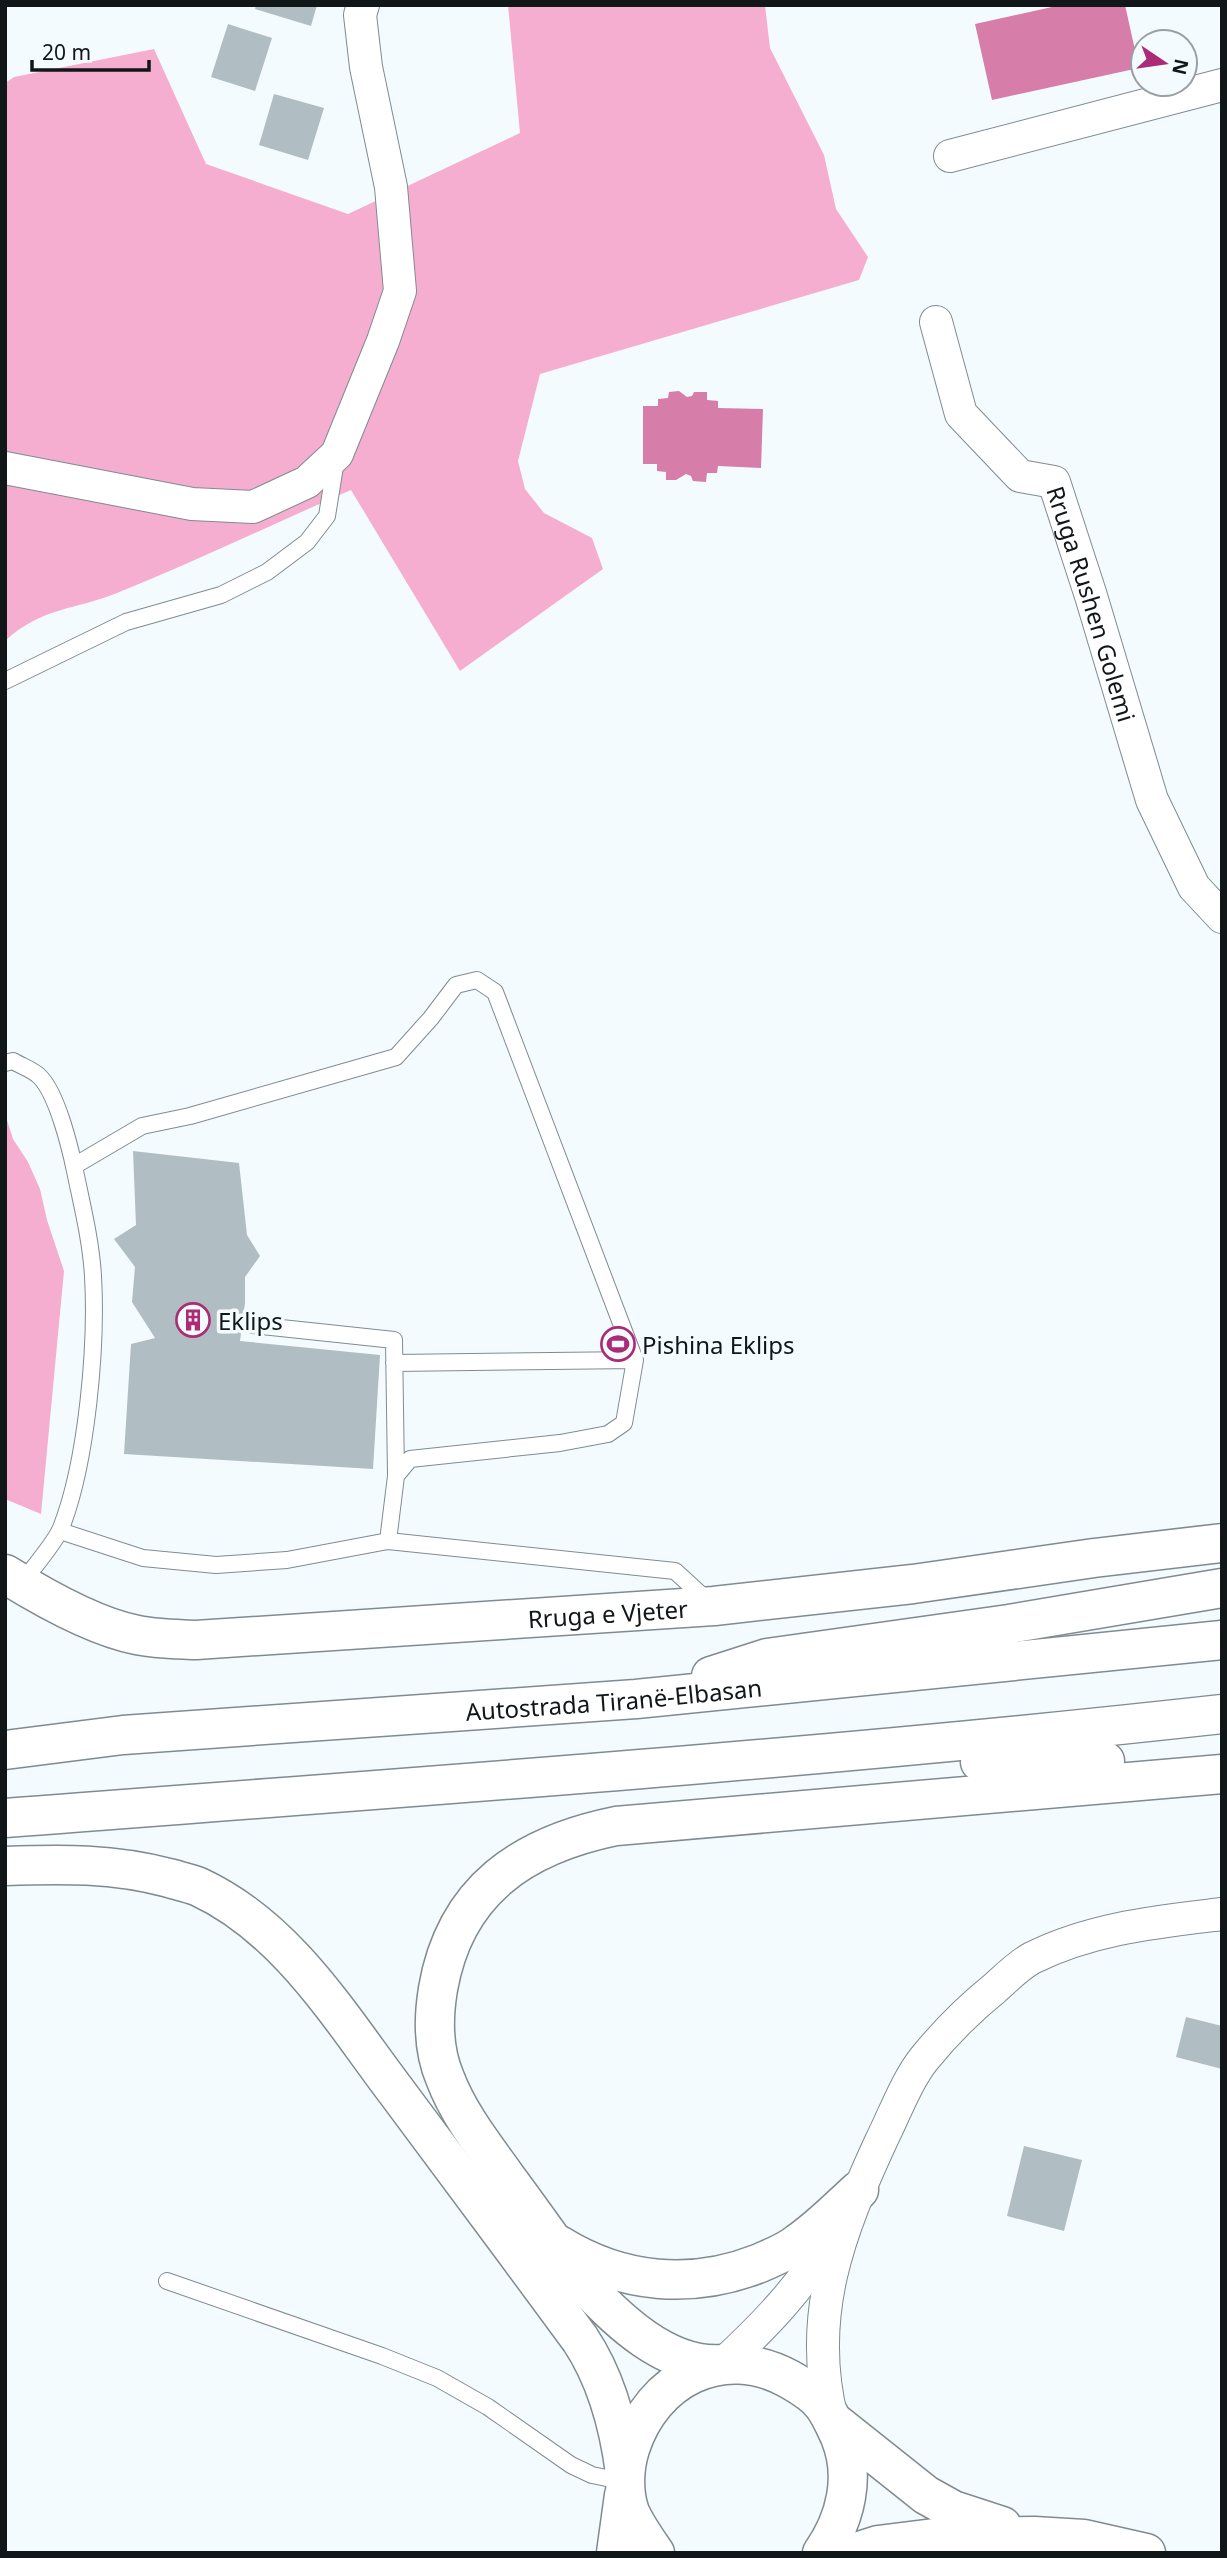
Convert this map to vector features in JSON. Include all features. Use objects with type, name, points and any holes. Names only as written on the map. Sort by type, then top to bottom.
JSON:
[{"type":"main road","name":"Rruga e Vjeter","points":[[13,1579],[89,1618],[136,1635],[196,1640],[714,1606],[913,1584],[1222,1543]]},
{"type":"main road","points":[[636,1699],[767,1658],[1009,1624],[1222,1588]]},
{"type":"main road","name":"Autostrada Tiranë-Elbasan","points":[[5,1750],[123,1735],[636,1699],[1222,1640]]},
{"type":"main road","points":[[5,1818],[715,1764],[1041,1734],[1222,1714]]},
{"type":"main road","points":[[715,1764],[1222,1760]]},
{"type":"main road","points":[[822,2553],[840,2521],[848,2482],[842,2444],[833,2421],[822,2404],[809,2391],[773,2370],[755,2366],[693,2364],[663,2349],[633,2329],[581,2281],[472,2131],[445,2081],[438,2059],[435,2034],[441,1974],[453,1938],[465,1914],[491,1881],[548,1845],[616,1826],[1222,1774]]},
{"type":"main road","points":[[5,1866],[78,1864],[113,1866],[155,1874],[197,1886],[238,1908],[276,1940],[372,2057],[592,2358],[621,2439],[630,2511],[655,2553]]},
{"type":"main road","points":[[547,2233],[574,2253],[625,2273],[651,2279],[707,2279],[744,2269],[797,2245],[859,2190]]},
{"type":"main road","points":[[616,2553],[627,2459],[637,2430],[654,2403],[672,2385],[691,2374],[723,2364]]},
{"type":"main road","points":[[833,2421],[926,2495],[953,2510],[1034,2536]]},
{"type":"main road","points":[[853,2553],[878,2545],[942,2537],[1034,2536],[1084,2539],[1146,2553]]},
{"type":"street","points":[[5,468],[192,504],[253,507],[307,482],[337,454],[383,341],[400,291],[391,187],[366,68],[360,15],[363,5]]},
{"type":"street","points":[[950,156],[1222,85]]},
{"type":"street","name":"Rruga Rushen Golemi","points":[[936,322],[961,414],[1020,476],[1054,482],[1152,800],[1194,887],[1222,917]]},
{"type":"street","points":[[723,2364],[783,2305],[815,2265],[859,2190],[922,2062],[969,2009],[1029,1960],[1086,1936],[1137,1924],[1222,1914]]},
{"type":"street","points":[[833,2421],[825,2392],[824,2316],[832,2267],[859,2190]]},
{"type":"lane","points":[[5,681],[126,622],[221,595],[267,572],[307,542],[327,516],[337,454]]},
{"type":"lane","points":[[74,1166],[142,1126],[190,1116],[396,1057],[456,985],[477,980],[495,992],[635,1360],[624,1423],[608,1434],[560,1443],[410,1459],[396,1476]]},
{"type":"lane","points":[[5,1063],[13,1061],[40,1077],[56,1106],[69,1142],[93,1274],[93,1318],[82,1441],[70,1500],[60,1531],[13,1579]]},
{"type":"lane","points":[[253,1325],[394,1340],[396,1476],[388,1541]]},
{"type":"lane","points":[[394,1363],[635,1360]]},
{"type":"lane","points":[[60,1531],[143,1558],[216,1565],[287,1560],[388,1541],[675,1571],[714,1606]]},
{"type":"lane","points":[[167,2281],[437,2378],[488,2407],[570,2466],[592,2476],[626,2477]]},
{"type":"shaded area","points":[[508,5],[765,5],[770,48],[824,155],[836,209],[868,257],[859,280],[540,374],[518,461],[525,489],[544,513],[592,538],[603,569],[460,671],[351,490],[117,593],[46,615],[5,641],[5,83],[14,77],[154,49],[206,164],[348,214],[520,133]]},
{"type":"shaded area","points":[[1061,5],[1125,5],[1130,28],[1129,70],[992,100],[975,24]]},
{"type":"shaded area","points":[[679,391],[687,397],[694,392],[707,392],[707,400],[718,401],[718,408],[763,409],[761,468],[718,466],[717,473],[707,473],[706,482],[693,481],[691,476],[686,474],[676,480],[666,480],[666,472],[657,471],[657,464],[643,464],[643,406],[658,406],[658,399],[668,398],[669,392]]},
{"type":"shaded area","points":[[5,1114],[13,1139],[28,1162],[40,1189],[64,1271],[41,1514],[5,1499]]},
{"type":"building","points":[[256,5],[317,5],[311,26],[255,9]]},
{"type":"building","points":[[228,24],[272,38],[255,91],[211,77]]},
{"type":"building","points":[[274,94],[324,108],[308,160],[259,145]]},
{"type":"building","name":"Eklips","points":[[133,1151],[239,1163],[247,1235],[260,1256],[245,1277],[240,1341],[380,1355],[373,1469],[124,1454],[131,1344],[155,1338],[132,1302],[135,1267],[114,1239],[136,1225]]},
{"type":"building","points":[[1186,2017],[1222,2026],[1222,2069],[1176,2057]]},
{"type":"building","points":[[1024,2146],[1082,2160],[1064,2231],[1007,2216]]},
{"type":"place","name":"Eklips","points":[[193,1320]]},
{"type":"place","name":"Pishina Eklips","points":[[618,1344]]}]
